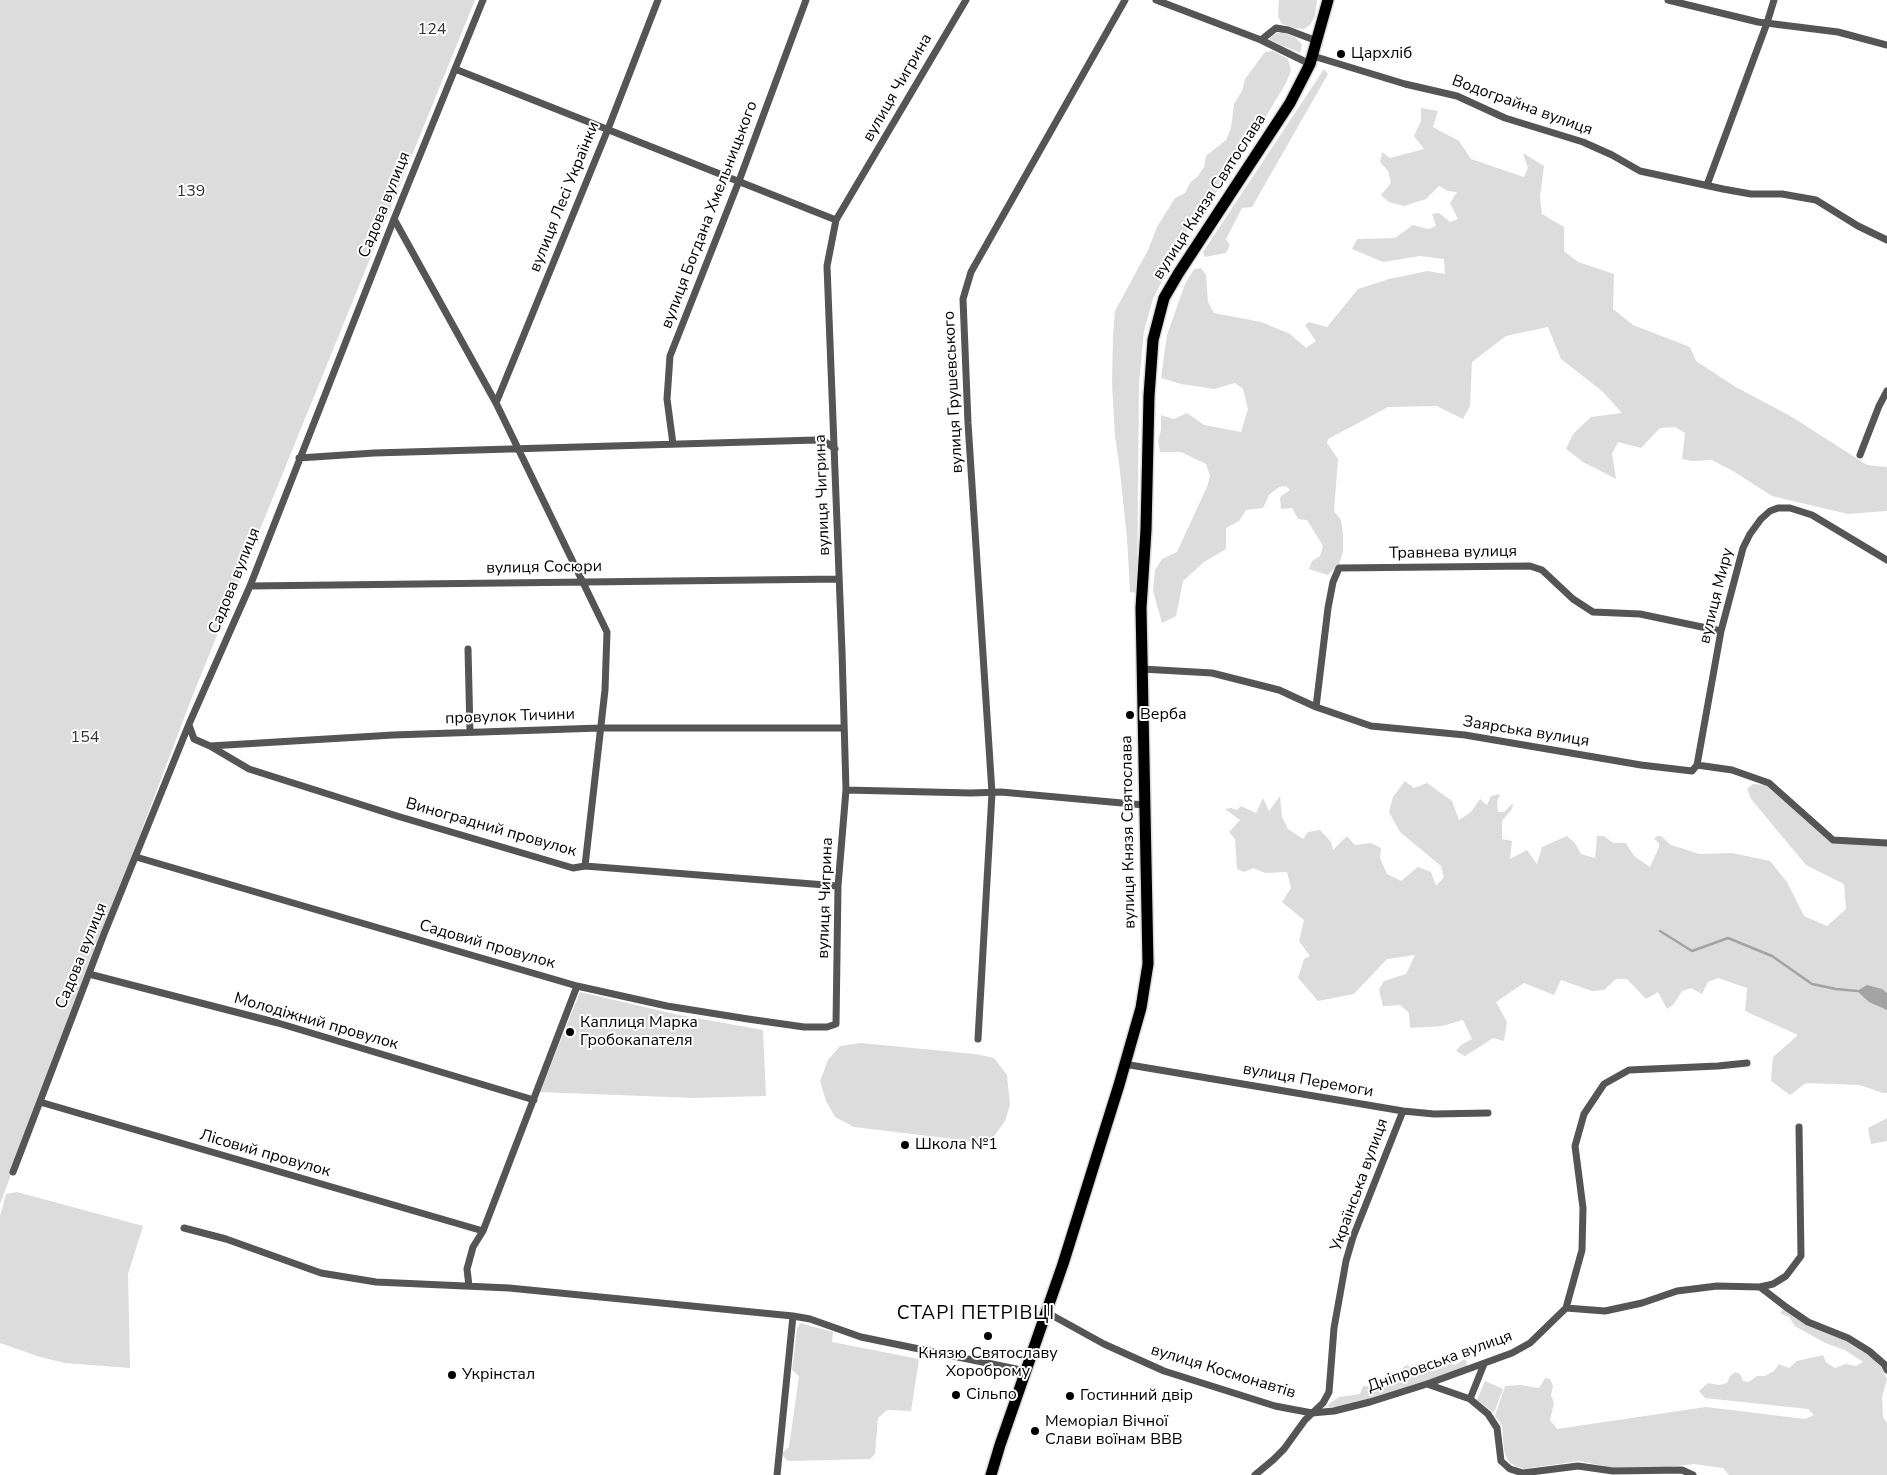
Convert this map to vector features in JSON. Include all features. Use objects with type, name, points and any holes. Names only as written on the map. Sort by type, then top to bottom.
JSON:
[{"type":"main road","name":"вулиця Князя Святослава","points":[[991,1475],[1063,1264],[1141,1008],[1148,964],[1141,608],[1146,530],[1149,396],[1153,340],[1164,298],[1290,103],[1312,60],[1328,0]]},
{"type":"street","name":"Садова вулиця","points":[[13,1172],[88,974],[189,724],[250,586],[394,219],[483,0]]},
{"type":"street","name":"вулиця Лесі Українки","points":[[496,404],[608,129],[658,0]]},
{"type":"street","name":"вулиця Богдана Хмельницького","points":[[672,444],[667,399],[670,356],[739,181],[806,0]]},
{"type":"street","name":"вулиця Чигрина","points":[[836,1024],[838,886],[846,790],[827,266],[836,220],[966,0]]},
{"type":"street","name":"вулиця Грушевського","points":[[978,1039],[992,793],[968,423],[963,299],[971,272],[1125,0]]},
{"type":"street","name":"Водограйна вулиця","points":[[1156,0],[1312,60],[1457,96],[1505,118],[1583,142],[1612,155],[1640,171],[1751,194],[1782,194],[1816,200],[1858,226],[1887,240]]},
{"type":"street","points":[[1668,0],[1767,23],[1838,32],[1887,45]]},
{"type":"street","points":[[1707,185],[1774,0]]},
{"type":"street","points":[[1261,40],[1276,28],[1288,30],[1317,42]]},
{"type":"street","points":[[455,69],[836,220]]},
{"type":"street","points":[[394,219],[520,450],[608,632],[605,690],[585,866]]},
{"type":"street","points":[[1860,455],[1879,406],[1887,391]]},
{"type":"street","points":[[299,458],[374,453],[816,440],[827,443],[835,449]]},
{"type":"street","name":"вулиця Миру","points":[[1697,765],[1721,631],[1743,548],[1750,534],[1770,510],[1790,508],[1812,515],[1887,560]]},
{"type":"street","name":"Травнева вулиця","points":[[1316,707],[1328,608],[1333,582],[1339,568],[1530,566],[1542,570],[1573,599],[1593,612],[1640,614],[1721,631]]},
{"type":"street","name":"вулиця Сосюри","points":[[250,586],[839,579]]},
{"type":"street","points":[[468,649],[470,732]]},
{"type":"street","name":"Заярська вулиця","points":[[1142,669],[1212,673],[1279,690],[1316,707],[1371,726],[1465,735],[1641,766],[1692,771],[1697,765],[1732,770],[1769,783],[1833,840],[1887,843]]},
{"type":"street","points":[[189,724],[194,739],[210,746]]},
{"type":"street","name":"провулок Тичини","points":[[210,746],[470,732],[600,728],[844,728]]},
{"type":"street","name":"Виноградний провулок","points":[[210,746],[249,769],[397,816],[574,868],[585,866],[838,886]]},
{"type":"street","points":[[846,790],[1001,792],[1144,805]]},
{"type":"street","name":"Садовий провулок","points":[[136,858],[577,986],[667,1006],[748,1019],[804,1027],[827,1027],[836,1024]]},
{"type":"street","name":"Молодіжний провулок","points":[[88,974],[278,1023],[534,1100]]},
{"type":"street","points":[[469,1286],[466,1269],[473,1247],[483,1231],[577,986]]},
{"type":"street","points":[[1746,1063],[1630,1070],[1604,1084],[1584,1114],[1574,1146],[1583,1208],[1582,1250],[1566,1308],[1605,1312],[1642,1303],[1677,1291],[1717,1286],[1760,1287],[1773,1284],[1786,1276],[1801,1256],[1799,1126]]},
{"type":"street","name":"вулиця Перемоги","points":[[1124,1064],[1403,1111],[1434,1114],[1488,1113]]},
{"type":"street","name":"Лісовий провулок","points":[[40,1102],[483,1231]]},
{"type":"street","name":"Українська вулиця","points":[[1312,1413],[1323,1403],[1329,1392],[1334,1328],[1346,1261],[1353,1237],[1403,1111]]},
{"type":"street","points":[[184,1228],[226,1239],[321,1274],[376,1282],[546,1292],[793,1316],[810,1319],[861,1337],[1026,1371]]},
{"type":"street","points":[[1760,1287],[1808,1322],[1848,1338],[1869,1351],[1884,1364],[1887,1370]]},
{"type":"street","name":"Дніпровська вулиця","points":[[1312,1413],[1334,1411],[1370,1402],[1427,1384],[1512,1353],[1530,1343],[1566,1308]]},
{"type":"street","name":"вулиця Космонавтів","points":[[1046,1312],[1104,1344],[1164,1371],[1275,1406],[1312,1413]]},
{"type":"street","points":[[777,1475],[793,1316]]},
{"type":"street","points":[[1470,1399],[1484,1364]]},
{"type":"street","points":[[1427,1384],[1470,1399],[1488,1414],[1497,1428],[1501,1461],[1510,1469],[1523,1473],[1578,1466],[1613,1471],[1682,1470],[1693,1475]]},
{"type":"street","points":[[1255,1475],[1278,1455],[1293,1434],[1312,1413]]},
{"type":"green space","name":"139","points":[[0,0],[475,0],[194,692],[0,1204]]},
{"type":"green space","points":[[1279,0],[1317,0],[1315,16],[1310,25],[1304,29],[1282,24],[1278,17]]},
{"type":"green space","points":[[1281,32],[1295,37],[1302,44],[1300,53],[1269,40],[1273,35]]},
{"type":"green space","points":[[1273,51],[1288,59],[1291,70],[1286,83],[1235,168],[1205,204],[1189,228],[1153,299],[1144,331],[1139,383],[1137,593],[1130,592],[1127,538],[1115,436],[1112,384],[1115,311],[1148,250],[1157,227],[1175,198],[1185,193],[1190,183],[1198,176],[1204,167],[1206,156],[1226,140],[1231,128],[1234,104],[1242,91],[1245,79],[1265,52]]},
{"type":"green space","points":[[1324,69],[1328,74],[1252,207],[1242,208],[1226,239],[1230,245],[1226,253],[1205,257],[1203,252]]},
{"type":"green space","points":[[1421,108],[1438,111],[1433,127],[1459,141],[1471,159],[1524,177],[1528,168],[1523,153],[1544,166],[1540,197],[1542,214],[1564,227],[1564,251],[1578,262],[1614,274],[1613,309],[1633,325],[1690,347],[1696,361],[1734,386],[1792,417],[1867,465],[1887,467],[1887,511],[1848,514],[1772,496],[1712,460],[1692,461],[1682,459],[1685,433],[1675,427],[1660,428],[1641,448],[1618,442],[1612,454],[1616,479],[1583,462],[1566,449],[1573,434],[1591,417],[1622,413],[1602,391],[1561,359],[1548,327],[1506,336],[1472,362],[1470,406],[1463,419],[1437,406],[1388,407],[1328,439],[1327,443],[1338,459],[1334,511],[1341,520],[1343,552],[1339,564],[1328,575],[1309,569],[1312,561],[1320,556],[1323,546],[1307,520],[1298,519],[1292,508],[1281,509],[1280,497],[1290,490],[1286,486],[1279,487],[1269,495],[1263,508],[1246,510],[1239,521],[1226,528],[1226,549],[1204,562],[1183,581],[1176,616],[1162,623],[1153,591],[1155,570],[1162,559],[1177,552],[1207,487],[1210,476],[1206,464],[1181,452],[1160,452],[1158,441],[1161,430],[1161,415],[1174,419],[1187,413],[1204,425],[1241,432],[1248,409],[1243,389],[1235,383],[1214,389],[1181,384],[1161,378],[1167,335],[1185,284],[1194,269],[1201,268],[1206,275],[1208,302],[1214,313],[1261,322],[1290,334],[1306,348],[1316,341],[1305,325],[1309,322],[1327,327],[1358,289],[1389,279],[1427,271],[1445,274],[1444,259],[1420,256],[1383,262],[1352,249],[1357,239],[1395,238],[1413,225],[1428,229],[1436,226],[1432,214],[1439,213],[1450,222],[1458,219],[1450,203],[1457,192],[1448,191],[1439,186],[1426,199],[1404,206],[1389,202],[1381,195],[1391,183],[1388,171],[1380,162],[1382,152],[1390,158],[1424,149],[1414,136],[1421,121]]},
{"type":"green space","points":[[1405,781],[1414,788],[1427,783],[1452,801],[1459,820],[1471,812],[1480,799],[1487,805],[1491,796],[1500,794],[1497,802],[1498,812],[1504,812],[1513,803],[1512,809],[1502,821],[1502,839],[1512,841],[1510,859],[1527,850],[1537,864],[1542,847],[1567,836],[1575,843],[1581,854],[1595,858],[1597,836],[1604,836],[1613,843],[1626,843],[1634,856],[1650,867],[1659,847],[1659,843],[1654,839],[1657,836],[1661,836],[1671,845],[1700,854],[1732,853],[1770,861],[1787,882],[1804,916],[1827,926],[1846,909],[1844,884],[1806,865],[1751,799],[1747,789],[1753,784],[1767,785],[1832,843],[1887,842],[1887,1093],[1860,1085],[1806,1083],[1790,1095],[1771,1081],[1773,1057],[1798,1035],[1745,1011],[1747,988],[1718,978],[1708,982],[1702,994],[1691,988],[1682,991],[1674,1004],[1667,1009],[1658,992],[1646,999],[1627,979],[1616,979],[1604,990],[1592,991],[1561,980],[1554,995],[1524,983],[1496,1002],[1507,1022],[1504,1041],[1493,1038],[1465,1056],[1456,1051],[1461,1045],[1472,1039],[1463,1020],[1442,1026],[1410,1028],[1409,1013],[1400,1005],[1383,1006],[1379,990],[1384,981],[1406,974],[1415,955],[1387,959],[1354,994],[1318,1001],[1298,978],[1304,959],[1310,956],[1299,941],[1304,920],[1282,902],[1291,888],[1287,872],[1265,873],[1253,868],[1244,872],[1237,869],[1235,839],[1229,832],[1240,820],[1225,809],[1237,810],[1241,806],[1256,813],[1263,798],[1269,811],[1280,796],[1282,817],[1288,829],[1303,839],[1308,832],[1320,830],[1331,842],[1333,850],[1347,836],[1355,845],[1371,843],[1381,848],[1380,858],[1387,874],[1401,881],[1418,867],[1431,872],[1436,886],[1444,877],[1441,866],[1400,832],[1389,812],[1393,797]]},
{"type":"green space","points":[[580,992],[679,1015],[763,1030],[766,1096],[694,1098],[540,1092]]},
{"type":"green space","points":[[861,1043],[975,1054],[994,1058],[1007,1075],[1010,1105],[1005,1121],[992,1139],[970,1141],[854,1127],[835,1117],[826,1101],[820,1081],[828,1060],[840,1046]]},
{"type":"green space","points":[[1887,1118],[1887,1141],[1871,1144],[1868,1128]]},
{"type":"green space","points":[[17,1192],[143,1226],[128,1274],[130,1368],[65,1363],[40,1357],[0,1343],[0,1216],[6,1194]]},
{"type":"green space","points":[[1784,1309],[1868,1353],[1881,1367],[1887,1379],[1882,1397],[1883,1417],[1887,1423],[1887,1475],[1729,1475],[1723,1468],[1694,1464],[1657,1468],[1614,1468],[1579,1461],[1524,1469],[1508,1461],[1504,1451],[1502,1425],[1495,1416],[1505,1386],[1520,1385],[1539,1388],[1545,1378],[1550,1379],[1553,1386],[1551,1395],[1554,1403],[1550,1420],[1557,1429],[1706,1407],[1805,1419],[1814,1415],[1808,1409],[1705,1398],[1699,1391],[1708,1383],[1719,1385],[1727,1383],[1730,1376],[1735,1372],[1740,1374],[1743,1381],[1749,1382],[1757,1376],[1765,1376],[1774,1371],[1779,1364],[1789,1368],[1797,1361],[1823,1355],[1826,1362],[1835,1368],[1846,1364],[1856,1366],[1863,1362],[1845,1350],[1825,1343],[1795,1326],[1789,1317],[1780,1313]]},
{"type":"green space","points":[[800,1323],[833,1332],[832,1342],[919,1359],[911,1411],[887,1410],[878,1418],[875,1454],[870,1459],[788,1461],[783,1456],[783,1452],[789,1447],[799,1376],[792,1370],[797,1329]]},
{"type":"green space","points":[[1464,1359],[1467,1362],[1466,1367],[1426,1381],[1370,1399],[1334,1408],[1326,1406],[1339,1397],[1360,1394],[1363,1386],[1377,1387],[1391,1379],[1406,1365],[1424,1373],[1438,1368],[1444,1362],[1455,1365]]},
{"type":"green space","points":[[1485,1381],[1503,1389],[1494,1413],[1477,1400]]},
{"type":"shaded area","points":[[1867,985],[1882,989],[1887,993],[1887,1010],[1869,1002],[1857,991]]},
{"type":"waterway","points":[[1660,931],[1692,951],[1728,938],[1772,956],[1812,984],[1857,991]]},
{"type":"place","name":"Цархліб","points":[[1341,54]]},
{"type":"place","name":"Верба","points":[[1130,715]]},
{"type":"place","name":"Каплиця Марка Гробокапателя","points":[[570,1032]]},
{"type":"place","name":"Школа №1","points":[[905,1145]]},
{"type":"place","name":"Князю Святославу Хороброму","points":[[988,1336]]},
{"type":"place","name":"Укрінстал","points":[[452,1375]]},
{"type":"place","name":"Сільпо","points":[[956,1395]]},
{"type":"place","name":"Гостинний двір","points":[[1070,1396]]},
{"type":"place","name":"Меморіал Вічної Слави воїнам ВВВ","points":[[1035,1431]]},
{"type":"district","name":"СТАРІ ПЕТРІВЦІ","points":[[976,1314]]},
{"type":"park label","name":"124","points":[[432,30]]},
{"type":"park label","name":"154","points":[[85,738]]}]
